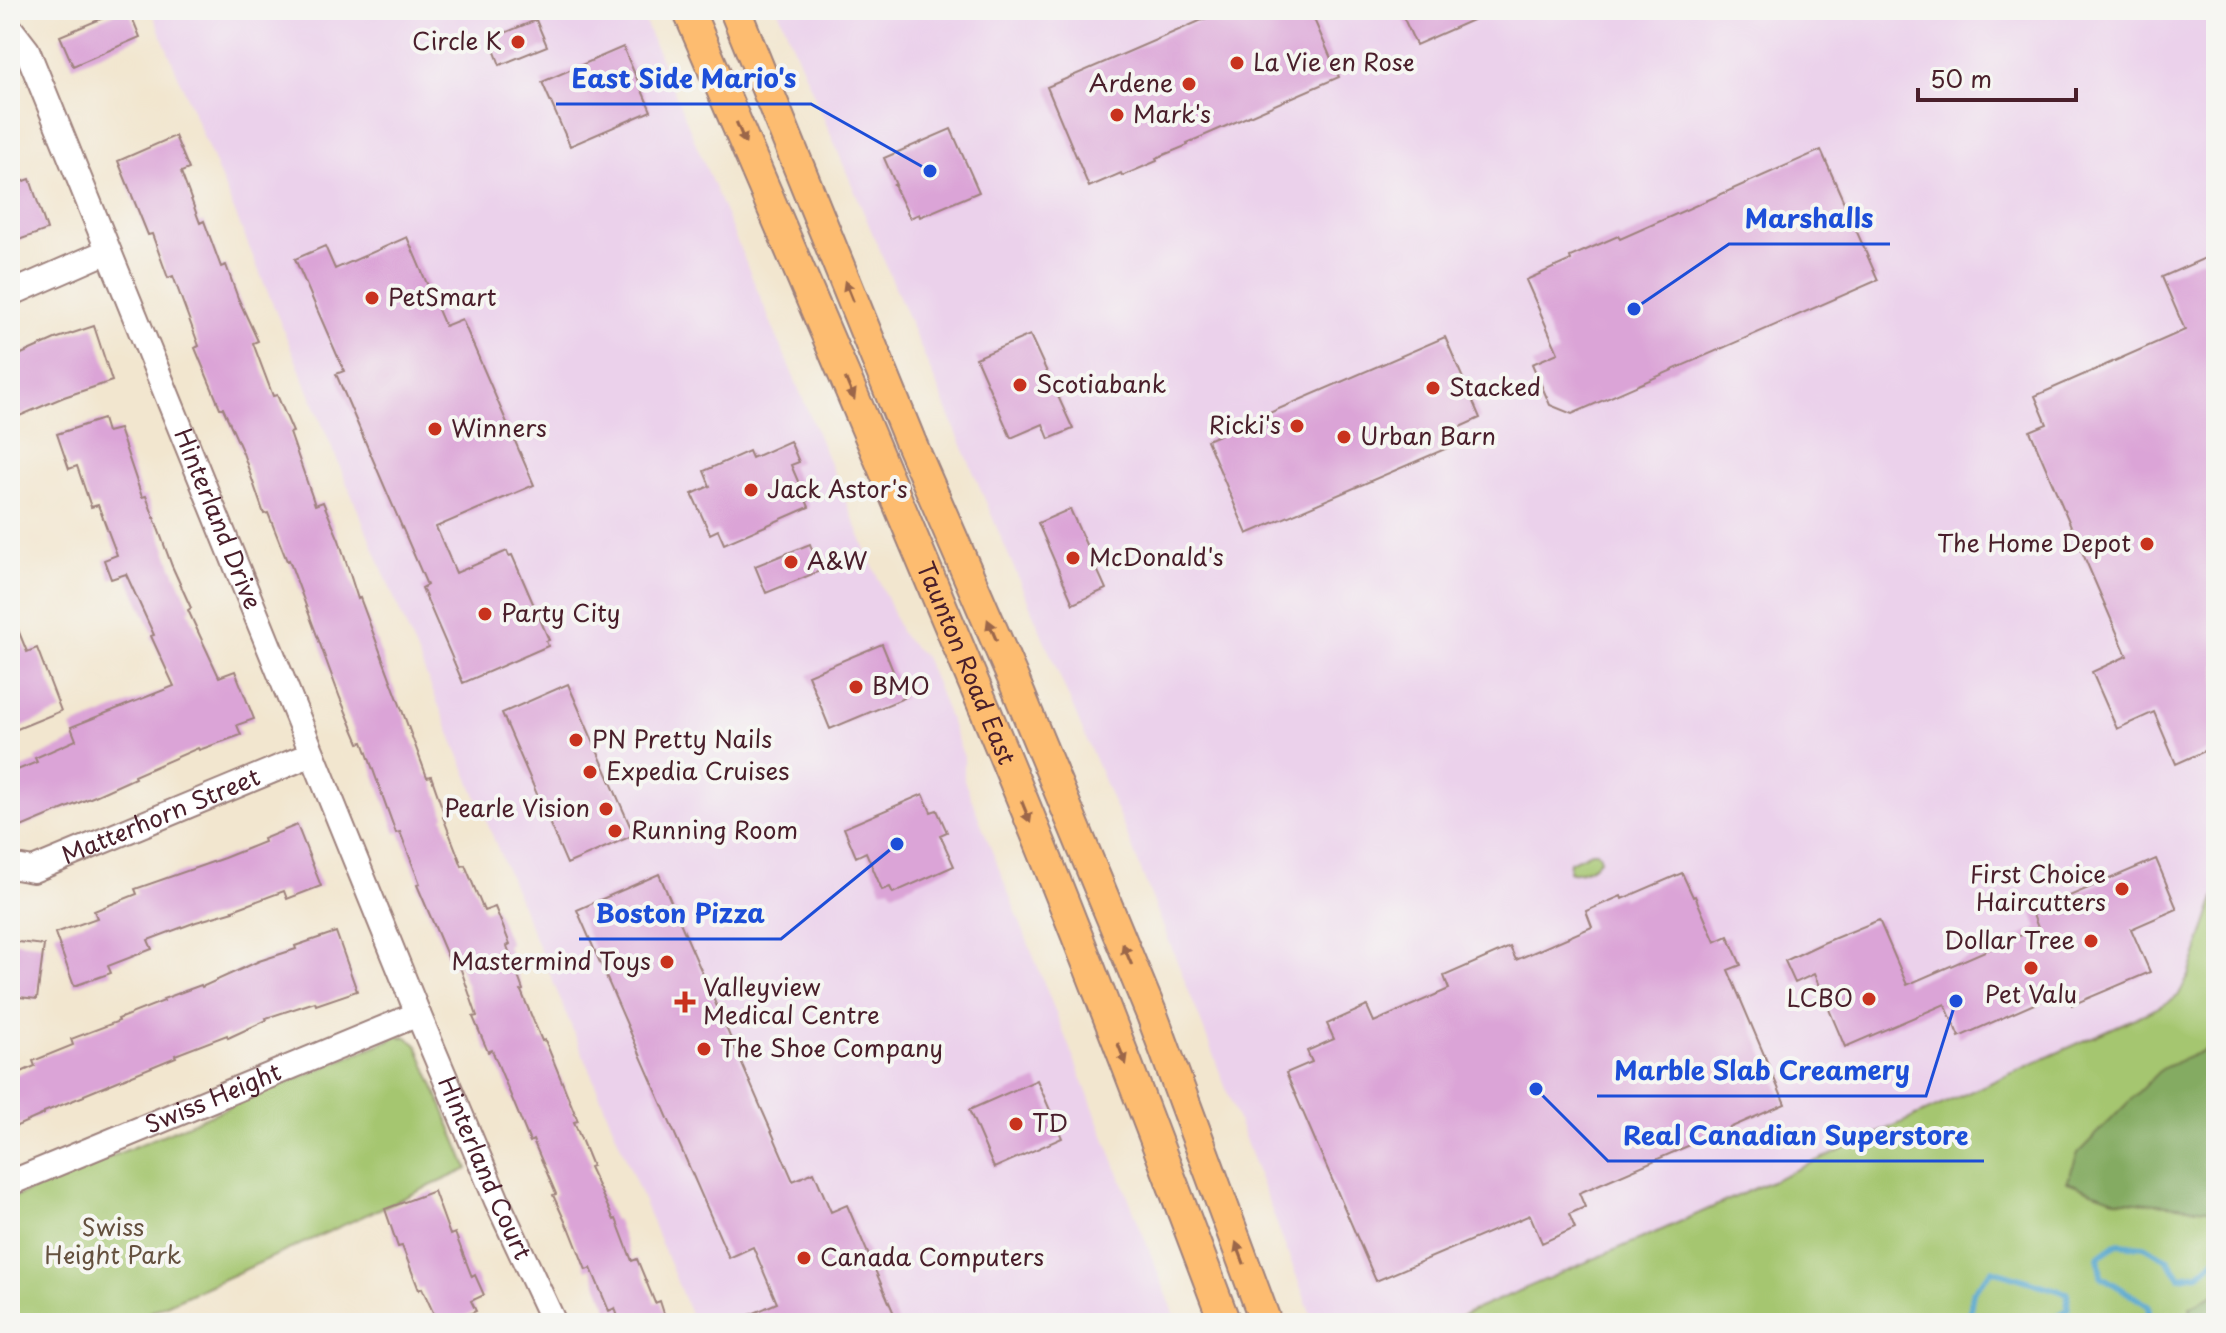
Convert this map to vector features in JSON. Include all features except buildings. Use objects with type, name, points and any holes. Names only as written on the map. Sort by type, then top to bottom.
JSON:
[{"type":"main road","name":"Taunton Road East","points":[[688,10],[987,713],[1140,1098],[1225,1323]]},
{"type":"main road","name":"Taunton Road East","points":[[735,10],[910,441],[1012,676],[1152,1015],[1266,1323]]},
{"type":"street","name":"Hinterland Drive","points":[[10,28],[27,50],[418,1014]]},
{"type":"street","points":[[10,294],[108,251]]},
{"type":"street","name":"Matterhorn Street","points":[[10,866],[33,870],[312,754]]},
{"type":"street","name":"Swiss Height","points":[[10,1183],[418,1014]]},
{"type":"street","name":"Hinterland Court","points":[[418,1014],[497,1201],[554,1323]]},
{"type":"shaded area","points":[[151,10],[640,10],[901,633],[923,655],[935,681],[964,757],[964,780],[1178,1323],[694,1323]]},
{"type":"shaded area","points":[[778,10],[2216,10],[2216,1010],[2196,1024],[1438,1323],[1314,1323],[1131,845]]},
{"type":"green space","points":[[1591,852],[1600,855],[1597,863],[1581,871],[1569,871],[1570,862]]},
{"type":"green space","points":[[2216,895],[2216,1323],[1444,1323],[1664,1229],[2155,1009],[2178,996],[2189,976]]},
{"type":"green space","name":"Swiss Height Park","points":[[396,1037],[407,1037],[417,1045],[468,1169],[126,1323],[10,1323],[10,1199]]},
{"type":"green space","points":[[2216,1045],[2216,1210],[2117,1200],[2067,1182],[2078,1153],[2161,1069]]},
{"type":"green space","points":[[2216,1293],[2216,1323],[2193,1323],[2190,1307]]},
{"type":"waterway","points":[[2149,1323],[2149,1306],[2101,1276],[2098,1257],[2116,1244],[2144,1246],[2167,1259],[2180,1277],[2199,1274],[2216,1259]]},
{"type":"waterway","points":[[1968,1323],[1973,1292],[1992,1270],[2067,1293],[2068,1308],[2050,1323]]},
{"type":"place","name":"Circle K","points":[[518,42]]},
{"type":"place","name":"La Vie en Rose","points":[[1237,63]]},
{"type":"place","name":"Ardene","points":[[1189,84]]},
{"type":"place","name":"Mark's","points":[[1117,115]]},
{"type":"place","name":"East Side Mario's","points":[[930,171]]},
{"type":"place","name":"PetSmart","points":[[372,298]]},
{"type":"place","name":"Marshalls","points":[[1634,309]]},
{"type":"place","name":"Scotiabank","points":[[1020,385]]},
{"type":"place","name":"Stacked","points":[[1433,388]]},
{"type":"place","name":"Ricki's","points":[[1297,426]]},
{"type":"place","name":"Winners","points":[[435,429]]},
{"type":"place","name":"Urban Barn","points":[[1344,437]]},
{"type":"place","name":"Jack Astor's","points":[[751,490]]},
{"type":"place","name":"The Home Depot","points":[[2147,544]]},
{"type":"place","name":"McDonald's","points":[[1073,558]]},
{"type":"place","name":"A&W","points":[[791,562]]},
{"type":"place","name":"Party City","points":[[485,614]]},
{"type":"place","name":"BMO","points":[[856,687]]},
{"type":"place","name":"PN Pretty Nails","points":[[576,740]]},
{"type":"place","name":"Expedia Cruises","points":[[590,772]]},
{"type":"place","name":"Pearle Vision","points":[[606,809]]},
{"type":"place","name":"Running Room","points":[[615,831]]},
{"type":"place","name":"Boston Pizza","points":[[897,844]]},
{"type":"place","name":"First Choice Haircutters","points":[[2122,889]]},
{"type":"place","name":"Dollar Tree","points":[[2091,941]]},
{"type":"place","name":"Mastermind Toys","points":[[667,962]]},
{"type":"place","name":"Pet Valu","points":[[2031,968]]},
{"type":"place","name":"LCBO","points":[[1869,999]]},
{"type":"place","name":"Marble Slab Creamery","points":[[1956,1001]]},
{"type":"place","name":"Valleyview Medical Centre","points":[[685,1002]]},
{"type":"place","name":"The Shoe Company","points":[[704,1049]]},
{"type":"place","name":"Real Canadian Superstore","points":[[1536,1089]]},
{"type":"place","name":"TD","points":[[1016,1124]]},
{"type":"place","name":"Canada Computers","points":[[804,1258]]}]
